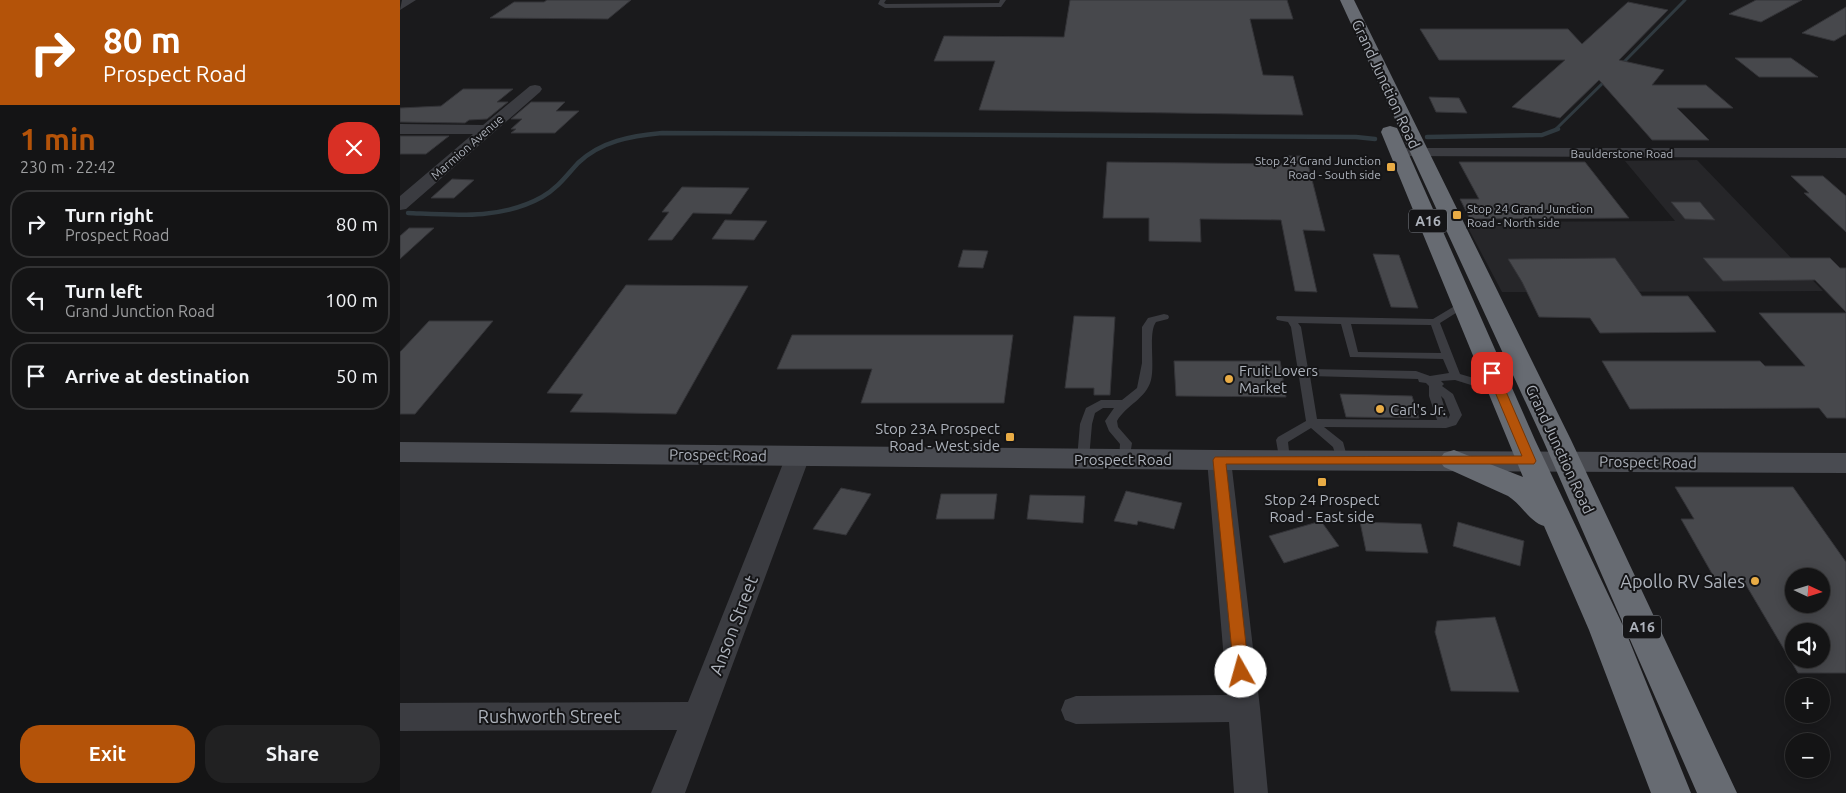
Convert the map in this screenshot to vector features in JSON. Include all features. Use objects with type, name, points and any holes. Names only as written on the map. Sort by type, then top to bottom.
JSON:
[{"type":"highway","name":"Grand Junction Road","points":[[1333,0],[1355,34],[1409,153],[1566,461],[1717,793]]},
{"type":"highway","name":"Grand Junction Road","points":[[1347,0],[1355,34]]},
{"type":"highway","name":"Grand Junction Road","points":[[1409,153],[1463,304],[1530,461],[1607,630],[1671,793]]},
{"type":"highway","points":[[1454,460],[1509,483],[1528,494],[1562,533]]},
{"type":"main road","name":"Prospect Road","points":[[400,452],[1083,459],[1846,463]]},
{"type":"street","points":[[400,6],[410,0]]},
{"type":"street","name":"Marmion Avenue","points":[[400,205],[535,89]]},
{"type":"street","points":[[400,129],[487,130]]},
{"type":"street","name":"Baulderstone Road","points":[[1409,153],[1846,153]]},
{"type":"street","name":"Anson Street","points":[[668,793],[798,456]]},
{"type":"street","points":[[1219,460],[1224,527],[1245,708],[1251,793]]},
{"type":"street","points":[[1076,710],[1245,708]]},
{"type":"street","name":"Rushworth Street","points":[[400,717],[698,716]]},
{"type":"lane","points":[[883,0],[881,4],[885,6],[926,7],[1001,5],[1003,0]]},
{"type":"lane","points":[[1342,460],[1339,446],[1312,423],[1296,327],[1286,319],[1435,322],[1463,304]]},
{"type":"lane","points":[[1126,459],[1126,443],[1113,428],[1111,421],[1123,404],[1139,394],[1146,384],[1147,326],[1152,320],[1164,317]]},
{"type":"lane","points":[[1345,320],[1354,355],[1448,356]]},
{"type":"lane","points":[[1435,322],[1455,376]]},
{"type":"lane","points":[[1394,355],[1397,366],[1395,377]]},
{"type":"lane","points":[[1304,375],[1395,377],[1431,382],[1476,383]]},
{"type":"lane","points":[[1431,382],[1455,376],[1500,390]]},
{"type":"lane","points":[[1284,460],[1282,440],[1312,423],[1444,424],[1431,382]]},
{"type":"lane","points":[[1083,459],[1086,424],[1090,411],[1101,404],[1123,404]]},
{"type":"shaded area","points":[[1697,160],[1823,291],[1502,292],[1465,222],[1675,221],[1625,161]]},
{"type":"building","points":[[547,0],[631,0],[608,19],[490,18],[514,2],[544,2]]},
{"type":"building","points":[[1070,0],[1287,0],[1293,19],[1250,19],[1263,75],[1293,76],[1303,115],[979,110],[995,61],[934,61],[944,36],[1064,37]]},
{"type":"building","points":[[1756,0],[1802,0],[1761,22],[1729,14]]},
{"type":"building","points":[[1628,2],[1668,10],[1619,60],[1664,70],[1652,85],[1706,85],[1733,108],[1677,108],[1709,140],[1652,140],[1599,80],[1560,118],[1512,107],[1565,60],[1439,60],[1420,29],[1568,29],[1582,44]]},
{"type":"building","points":[[1846,7],[1846,34],[1834,41],[1802,33]]},
{"type":"building","points":[[1735,58],[1791,58],[1818,77],[1759,77]]},
{"type":"building","points":[[463,89],[513,89],[497,102],[508,102],[487,119],[469,120],[465,123],[400,122],[400,108],[441,106]]},
{"type":"building","points":[[1429,97],[1459,98],[1467,113],[1436,112]]},
{"type":"building","points":[[531,102],[565,102],[556,111],[579,111],[555,133],[511,133],[516,129],[511,129],[522,119],[511,119]]},
{"type":"building","points":[[400,136],[449,136],[426,154],[400,154]]},
{"type":"building","points":[[1284,156],[1306,156],[1325,231],[1303,230],[1317,292],[1295,291],[1281,220],[1200,219],[1201,242],[1149,241],[1149,218],[1103,218],[1107,162],[1286,164]]},
{"type":"building","points":[[1459,162],[1585,162],[1629,218],[1470,219],[1460,199],[1479,199]]},
{"type":"building","points":[[1791,176],[1823,176],[1846,196],[1846,232],[1804,193],[1809,193]]},
{"type":"building","points":[[452,179],[474,180],[454,198],[431,198]]},
{"type":"building","points":[[682,187],[749,188],[731,214],[693,213],[672,240],[648,240],[669,212],[662,212]]},
{"type":"building","points":[[1671,202],[1700,202],[1715,220],[1685,219]]},
{"type":"building","points":[[725,220],[767,221],[754,240],[712,239]]},
{"type":"building","points":[[409,228],[434,228],[400,259],[400,236]]},
{"type":"building","points":[[963,250],[988,251],[983,268],[958,267]]},
{"type":"building","points":[[1373,254],[1399,255],[1418,308],[1391,307]]},
{"type":"building","points":[[1615,258],[1642,296],[1688,296],[1716,332],[1600,333],[1590,318],[1539,317],[1522,282],[1508,259]]},
{"type":"building","points":[[1703,258],[1830,258],[1840,268],[1846,268],[1846,312],[1815,280],[1723,281]]},
{"type":"building","points":[[626,285],[748,286],[676,414],[570,412],[583,394],[547,393]]},
{"type":"building","points":[[1759,313],[1846,313],[1846,418],[1827,418],[1819,408],[1630,409],[1602,361],[1760,361],[1765,366],[1805,366]]},
{"type":"building","points":[[1074,316],[1115,317],[1110,395],[1094,395],[1094,388],[1065,388]]},
{"type":"building","points":[[429,321],[493,321],[415,414],[400,414],[400,352]]},
{"type":"building","points":[[792,335],[1013,335],[1004,403],[861,403],[872,369],[777,369]]},
{"type":"building","name":"Fruit Lovers Market","points":[[1174,361],[1280,361],[1286,397],[1176,396]]},
{"type":"building","name":"Carl's Jr.","points":[[1340,394],[1412,396],[1419,418],[1346,417]]},
{"type":"building","name":"Apollo RV Sales","points":[[1675,487],[1793,487],[1846,562],[1846,673],[1798,673],[1795,668],[1830,668],[1830,623],[1785,623],[1785,651],[1746,585],[1719,586],[1681,519],[1694,519]]},
{"type":"building","points":[[841,488],[871,494],[846,535],[813,529]]},
{"type":"building","points":[[1126,491],[1182,503],[1174,529],[1138,521],[1137,525],[1114,521]]},
{"type":"building","points":[[941,494],[997,494],[994,519],[936,519]]},
{"type":"building","points":[[1030,495],[1085,496],[1083,523],[1027,519]]},
{"type":"building","points":[[1321,521],[1339,546],[1284,563],[1269,536]]},
{"type":"building","points":[[1360,522],[1421,524],[1428,553],[1366,551]]},
{"type":"building","points":[[1458,522],[1524,541],[1520,566],[1453,546]]},
{"type":"building","points":[[1495,617],[1519,692],[1451,691],[1435,632],[1437,621]]},
{"type":"waterway","points":[[1619,67],[1685,0]]},
{"type":"waterway","points":[[1555,130],[1608,78]]},
{"type":"waterway","points":[[1427,137],[1542,135],[1558,129]]},
{"type":"waterway","points":[[408,213],[442,215],[493,213],[526,204],[547,194],[562,182],[578,163],[596,149],[628,138],[662,133],[1356,137],[1375,139]]},
{"type":"place","name":"Stop 24 Grand Junction Road - South side","points":[[1391,167]]},
{"type":"place","name":"Stop 24 Grand Junction Road - North side","points":[[1457,215]]},
{"type":"place","name":"Fruit Lovers Market","points":[[1229,379]]},
{"type":"place","name":"Carl's Jr.","points":[[1380,409]]},
{"type":"place","name":"Stop 23A Prospect Road - West side","points":[[1010,437]]},
{"type":"place","name":"Stop 24 Prospect Road - East side","points":[[1322,482]]},
{"type":"place","name":"Apollo RV Sales","points":[[1755,581]]},
{"type":"route","points":[[1241,672],[1224,527],[1219,460],[1530,461],[1492,373]]}]
